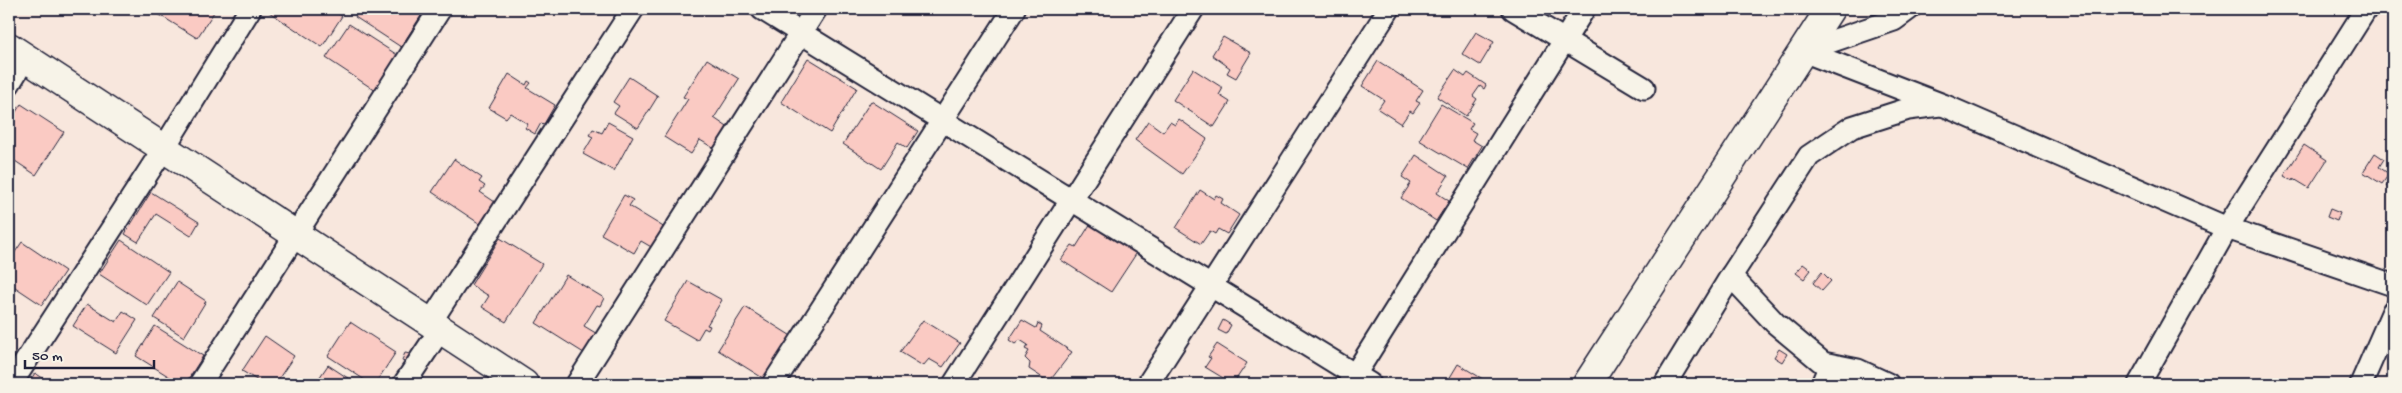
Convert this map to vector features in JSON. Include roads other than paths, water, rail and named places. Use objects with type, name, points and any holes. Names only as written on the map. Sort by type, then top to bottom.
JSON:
[{"type":"street","points":[[11,384],[164,148],[250,9]]},
{"type":"street","points":[[200,384],[440,9]]},
{"type":"street","points":[[404,384],[435,326],[632,9]]},
{"type":"street","points":[[762,9],[1211,286],[1358,381],[1584,9]]},
{"type":"street","points":[[577,384],[816,9]]},
{"type":"street","points":[[773,384],[1014,9]]},
{"type":"street","points":[[954,384],[1193,9]]},
{"type":"street","points":[[1148,384],[1389,9]]},
{"type":"street","points":[[1512,9],[1644,88]]},
{"type":"street","points":[[1587,384],[1830,9]]},
{"type":"street","points":[[1803,51],[1894,20],[1909,9]]},
{"type":"street","points":[[2139,384],[2227,228],[2366,9]]},
{"type":"street","points":[[1803,51],[1943,105],[2227,228],[2393,285]]},
{"type":"street","points":[[9,84],[17,52],[524,384]]},
{"type":"street","points":[[1665,384],[1731,276],[1809,156],[1852,126],[1908,109],[1943,105]]},
{"type":"street","points":[[1731,276],[1775,323],[1822,363],[1826,375],[1858,370],[1888,384]]},
{"type":"street","points":[[2361,384],[2393,310]]}]
